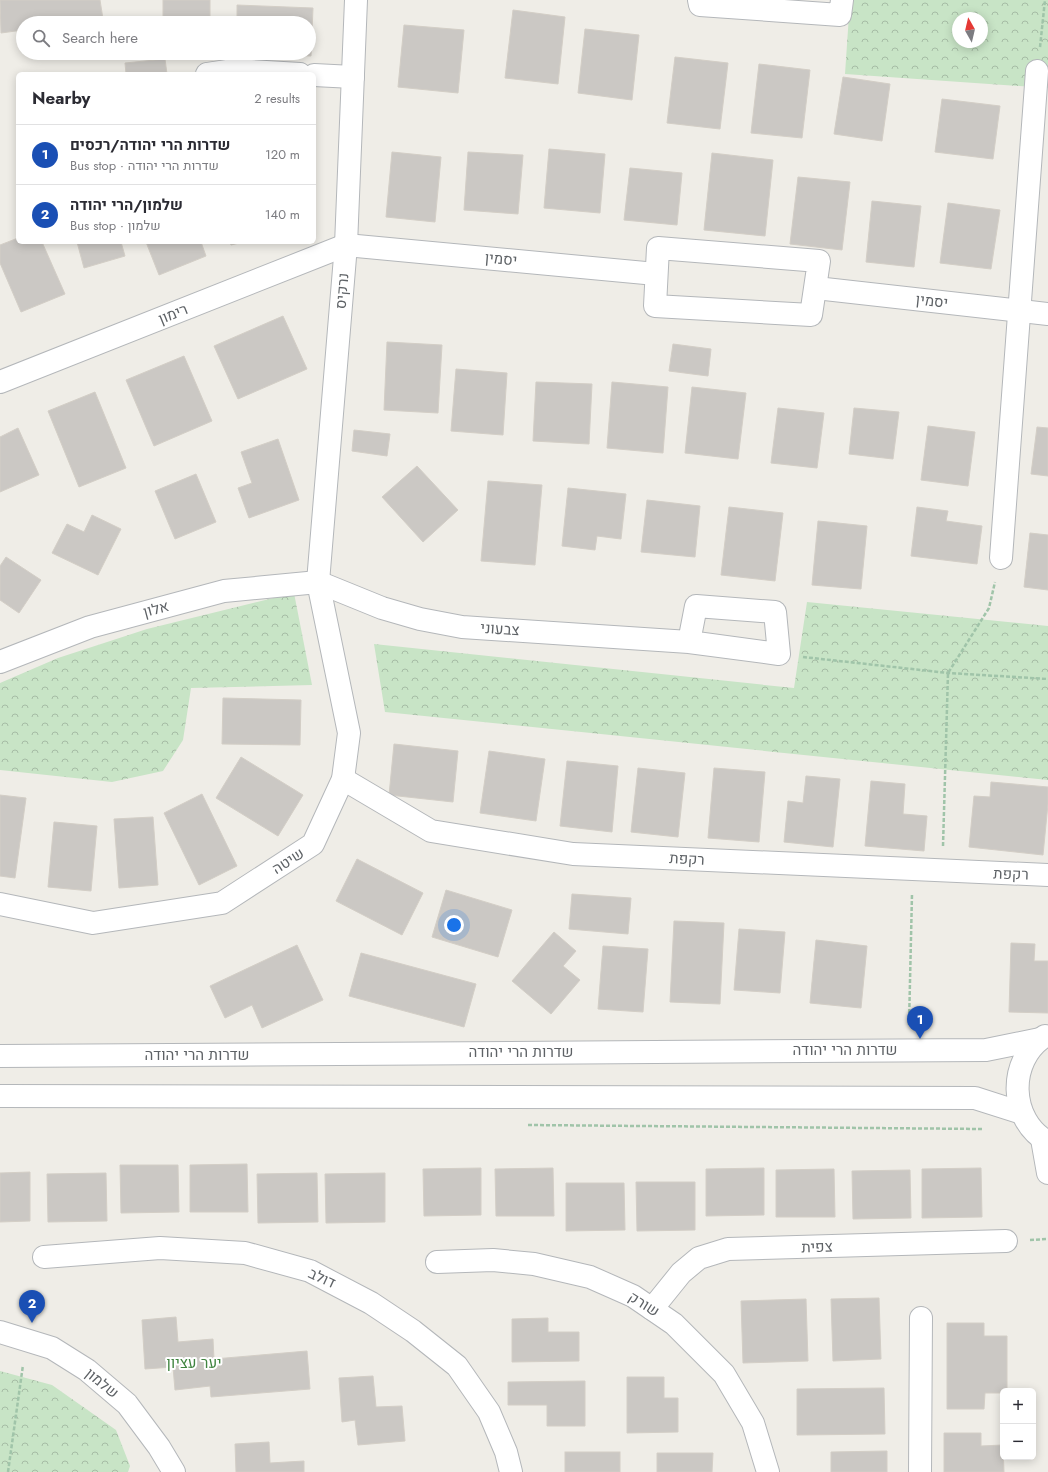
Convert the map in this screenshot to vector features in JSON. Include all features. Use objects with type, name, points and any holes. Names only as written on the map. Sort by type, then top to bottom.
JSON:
[{"type":"street","name":"נרקיס","points":[[318,582],[346,245],[356,0]]},
{"type":"street","points":[[699,0],[700,5],[840,15],[842,0]]},
{"type":"street","points":[[220,72],[234,70],[267,72]]},
{"type":"street","points":[[1001,558],[1037,71]]},
{"type":"street","points":[[316,75],[353,77]]},
{"type":"street","name":"יסמין","points":[[346,245],[656,274]]},
{"type":"street","name":"רימון","points":[[0,382],[346,245]]},
{"type":"street","points":[[658,248],[819,261],[816,288],[811,315],[654,306],[658,248]]},
{"type":"street","name":"יסמין","points":[[816,288],[1048,314]]},
{"type":"street","name":"צבעוני","points":[[318,582],[382,608],[420,619],[462,627],[689,642],[779,654]]},
{"type":"street","name":"אלון","points":[[0,662],[90,627],[217,593],[318,582]]},
{"type":"street","name":"שיטה","points":[[0,904],[93,923],[222,903],[314,844],[343,779],[349,733],[318,582]]},
{"type":"street","points":[[689,642],[696,606],[775,612],[779,654]]},
{"type":"street","name":"רקפת","points":[[343,779],[431,831],[573,854],[1048,875]]},
{"type":"street","points":[[1044,1037],[1029,1051],[1021,1066],[1017,1081],[1018,1098],[1022,1113],[1030,1127],[1045,1140],[1048,1173]]},
{"type":"street","name":"שדרות הרי יהודה","points":[[0,1056],[986,1050],[1044,1037]]},
{"type":"street","points":[[0,1096],[975,1098],[1022,1113]]},
{"type":"street","name":"צפית","points":[[652,1309],[681,1273],[699,1258],[728,1249],[1006,1241]]},
{"type":"street","name":"דולב","points":[[44,1257],[160,1248],[245,1253],[310,1271],[371,1303],[413,1331],[457,1366],[489,1412],[506,1452],[511,1472]]},
{"type":"street","name":"שורק","points":[[437,1262],[493,1260],[541,1266],[590,1277],[633,1296],[674,1324],[724,1374],[753,1423],[768,1472]]},
{"type":"street","points":[[920,1318],[920,1472]]},
{"type":"street","name":"שלמון","points":[[0,1332],[52,1348],[87,1370],[127,1404],[160,1447],[174,1472]]},
{"type":"street","points":[[155,1472],[160,1447]]},
{"type":"path","points":[[1037,71],[1045,0]]},
{"type":"path","points":[[942,871],[948,673],[989,608],[1001,558]]},
{"type":"path","points":[[779,654],[948,673],[1048,679]]},
{"type":"path","points":[[908,1050],[913,869]]},
{"type":"path","points":[[8,1472],[26,1340]]},
{"type":"green space","points":[[850,0],[1048,0],[1048,88],[845,74]]},
{"type":"green space","points":[[294,593],[312,685],[191,688],[183,740],[163,771],[112,782],[0,770],[0,683],[58,658],[147,629]]},
{"type":"green space","points":[[807,602],[1048,626],[1048,780],[385,712],[374,644],[794,688]]},
{"type":"green space","points":[[0,1371],[52,1385],[116,1430],[130,1466],[128,1472],[0,1472]]},
{"type":"building","points":[[0,0],[100,0],[103,16],[16,16],[16,31],[1,33]]},
{"type":"building","points":[[163,0],[210,0],[210,16],[163,16]]},
{"type":"building","points":[[237,5],[313,8],[313,16],[237,16]]},
{"type":"building","points":[[513,10],[565,17],[558,84],[505,78]]},
{"type":"building","points":[[404,25],[464,30],[458,93],[398,87]]},
{"type":"building","points":[[585,29],[639,35],[632,100],[578,93]]},
{"type":"building","points":[[675,57],[728,63],[720,129],[667,123]]},
{"type":"building","points":[[165,60],[167,72],[126,72],[125,63]]},
{"type":"building","points":[[759,64],[810,70],[802,138],[751,133]]},
{"type":"building","points":[[843,77],[890,84],[882,141],[834,134]]},
{"type":"building","points":[[942,99],[1000,106],[993,159],[935,152]]},
{"type":"building","points":[[549,149],[605,154],[600,213],[544,208]]},
{"type":"building","points":[[392,152],[441,157],[435,222],[386,217]]},
{"type":"building","points":[[468,152],[523,155],[518,214],[464,210]]},
{"type":"building","points":[[712,153],[773,160],[765,236],[704,230]]},
{"type":"building","points":[[630,168],[682,173],[677,225],[624,220]]},
{"type":"building","points":[[798,177],[850,182],[842,250],[790,244]]},
{"type":"building","points":[[872,201],[921,206],[914,267],[866,262]]},
{"type":"building","points":[[948,203],[1000,210],[991,269],[940,263]]},
{"type":"building","points":[[16,239],[16,244],[43,244],[65,294],[21,312],[0,263],[0,245]]},
{"type":"building","points":[[78,244],[122,244],[125,256],[84,268]]},
{"type":"building","points":[[147,244],[202,244],[206,256],[159,275]]},
{"type":"building","points":[[283,316],[307,369],[238,399],[214,346]]},
{"type":"building","points":[[387,342],[442,345],[438,413],[384,410]]},
{"type":"building","points":[[673,344],[711,349],[708,376],[669,371]]},
{"type":"building","points":[[184,356],[212,421],[154,446],[126,380]]},
{"type":"building","points":[[456,369],[507,373],[503,435],[451,431]]},
{"type":"building","points":[[536,382],[592,384],[589,444],[533,441]]},
{"type":"building","points":[[612,382],[668,387],[663,453],[607,448]]},
{"type":"building","points":[[692,387],[746,393],[738,459],[685,453]]},
{"type":"building","points":[[95,392],[126,468],[79,487],[48,411]]},
{"type":"building","points":[[778,408],[824,413],[817,468],[771,463]]},
{"type":"building","points":[[854,408],[899,412],[893,459],[849,454]]},
{"type":"building","points":[[928,426],[975,432],[968,486],[921,480]]},
{"type":"building","points":[[1037,427],[1048,428],[1048,476],[1031,474]]},
{"type":"building","points":[[18,428],[39,475],[0,492],[0,437]]},
{"type":"building","points":[[354,430],[390,434],[387,456],[352,451]]},
{"type":"building","points":[[278,439],[299,500],[249,518],[238,488],[252,483],[241,452]]},
{"type":"building","points":[[417,466],[458,510],[423,542],[382,497]]},
{"type":"building","points":[[196,474],[216,522],[175,539],[155,491]]},
{"type":"building","points":[[488,481],[542,485],[535,565],[481,561]]},
{"type":"building","points":[[568,488],[626,494],[621,539],[597,536],[595,550],[562,546]]},
{"type":"building","points":[[647,500],[700,506],[695,557],[641,552]]},
{"type":"building","points":[[729,507],[783,513],[775,581],[721,575]]},
{"type":"building","points":[[917,507],[948,511],[946,521],[982,526],[977,564],[911,556]]},
{"type":"building","points":[[92,515],[121,529],[98,575],[52,553],[67,524],[84,532]]},
{"type":"building","points":[[818,521],[867,526],[861,589],[812,585]]},
{"type":"building","points":[[1030,533],[1048,535],[1048,590],[1024,587]]},
{"type":"building","points":[[6,557],[41,580],[19,613],[0,600],[0,566]]},
{"type":"building","points":[[223,698],[301,700],[300,745],[222,744]]},
{"type":"building","points":[[394,744],[458,751],[453,802],[389,795]]},
{"type":"building","points":[[489,751],[545,759],[536,821],[480,813]]},
{"type":"building","points":[[241,757],[303,795],[278,836],[216,798]]},
{"type":"building","points":[[567,761],[618,766],[612,832],[560,826]]},
{"type":"building","points":[[638,768],[685,773],[678,837],[631,832]]},
{"type":"building","points":[[714,768],[765,772],[759,842],[708,838]]},
{"type":"building","points":[[806,776],[840,779],[833,847],[784,842],[788,801],[803,803]]},
{"type":"building","points":[[871,781],[905,784],[903,814],[927,816],[924,851],[865,846]]},
{"type":"building","points":[[991,782],[1048,787],[1048,804],[1043,855],[969,847],[974,796],[990,797]]},
{"type":"building","points":[[202,794],[237,866],[199,885],[164,813]]},
{"type":"building","points":[[0,795],[26,798],[15,878],[0,876]]},
{"type":"building","points":[[153,817],[158,885],[119,888],[114,819]]},
{"type":"building","points":[[54,822],[97,826],[91,891],[48,887]]},
{"type":"building","points":[[357,859],[423,893],[402,935],[336,901]]},
{"type":"building","points":[[446,890],[512,910],[498,957],[432,937]]},
{"type":"building","points":[[572,894],[631,898],[628,934],[569,929]]},
{"type":"building","points":[[674,921],[724,923],[720,1004],[670,1002]]},
{"type":"building","points":[[739,929],[785,932],[780,993],[734,990]]},
{"type":"building","points":[[554,932],[576,951],[563,966],[580,980],[551,1014],[512,981]]},
{"type":"building","points":[[816,940],[867,946],[861,1008],[810,1003]]},
{"type":"building","points":[[1011,943],[1035,944],[1034,961],[1048,961],[1048,1013],[1009,1012]]},
{"type":"building","points":[[297,945],[323,1000],[262,1028],[252,1005],[225,1018],[210,986]]},
{"type":"building","points":[[603,946],[648,949],[643,1012],[598,1009]]},
{"type":"building","points":[[361,953],[476,984],[464,1027],[349,996]]},
{"type":"building","points":[[247,1164],[248,1212],[190,1212],[190,1165]]},
{"type":"building","points":[[120,1165],[178,1165],[179,1212],[121,1213]]},
{"type":"building","points":[[481,1168],[481,1215],[424,1216],[423,1169]]},
{"type":"building","points":[[553,1168],[554,1216],[496,1216],[495,1169]]},
{"type":"building","points":[[764,1168],[764,1215],[706,1216],[706,1169]]},
{"type":"building","points":[[981,1168],[982,1217],[922,1218],[922,1169]]},
{"type":"building","points":[[834,1169],[835,1217],[776,1217],[776,1170]]},
{"type":"building","points":[[910,1170],[911,1218],[853,1219],[852,1171]]},
{"type":"building","points":[[30,1172],[30,1221],[0,1222],[0,1173]]},
{"type":"building","points":[[106,1173],[107,1221],[48,1222],[47,1174]]},
{"type":"building","points":[[317,1173],[318,1222],[258,1223],[257,1174]]},
{"type":"building","points":[[385,1173],[385,1222],[326,1223],[325,1174]]},
{"type":"building","points":[[636,1182],[695,1182],[695,1230],[637,1231]]},
{"type":"building","points":[[566,1183],[624,1183],[625,1230],[566,1231]]},
{"type":"building","points":[[879,1298],[881,1359],[833,1361],[831,1299]]},
{"type":"building","points":[[806,1299],[808,1361],[743,1363],[741,1301]]},
{"type":"building","name":"יער עציון","points":[[176,1317],[178,1342],[213,1339],[214,1359],[307,1351],[310,1389],[211,1397],[210,1386],[175,1390],[173,1367],[145,1369],[142,1320]]},
{"type":"building","points":[[548,1318],[548,1332],[579,1332],[579,1361],[512,1362],[512,1319]]},
{"type":"building","points":[[947,1323],[984,1323],[984,1336],[1007,1336],[1007,1388],[1000,1388],[1000,1393],[985,1393],[984,1409],[947,1409]]},
{"type":"building","points":[[373,1376],[376,1407],[402,1406],[405,1441],[358,1445],[355,1420],[342,1422],[339,1378]]},
{"type":"building","points":[[627,1377],[664,1377],[664,1398],[678,1398],[678,1432],[627,1433]]},
{"type":"building","points":[[585,1381],[585,1426],[547,1426],[547,1405],[508,1405],[508,1382]]},
{"type":"building","points":[[884,1388],[885,1434],[797,1435],[797,1389]]},
{"type":"building","points":[[944,1433],[981,1433],[981,1446],[1000,1445],[1000,1460],[1004,1460],[1004,1472],[944,1472]]},
{"type":"building","points":[[269,1442],[270,1463],[304,1461],[304,1472],[236,1472],[235,1444]]},
{"type":"building","points":[[887,1451],[887,1472],[831,1472],[831,1452]]},
{"type":"building","points":[[565,1452],[620,1452],[620,1472],[565,1472]]},
{"type":"building","points":[[657,1453],[713,1453],[712,1472],[657,1472]]},
{"type":"place","name":"שדרות הרי יהודה/רכסים","points":[[920,1039]]},
{"type":"place","name":"שלמון/הרי יהודה","points":[[32,1323]]}]
